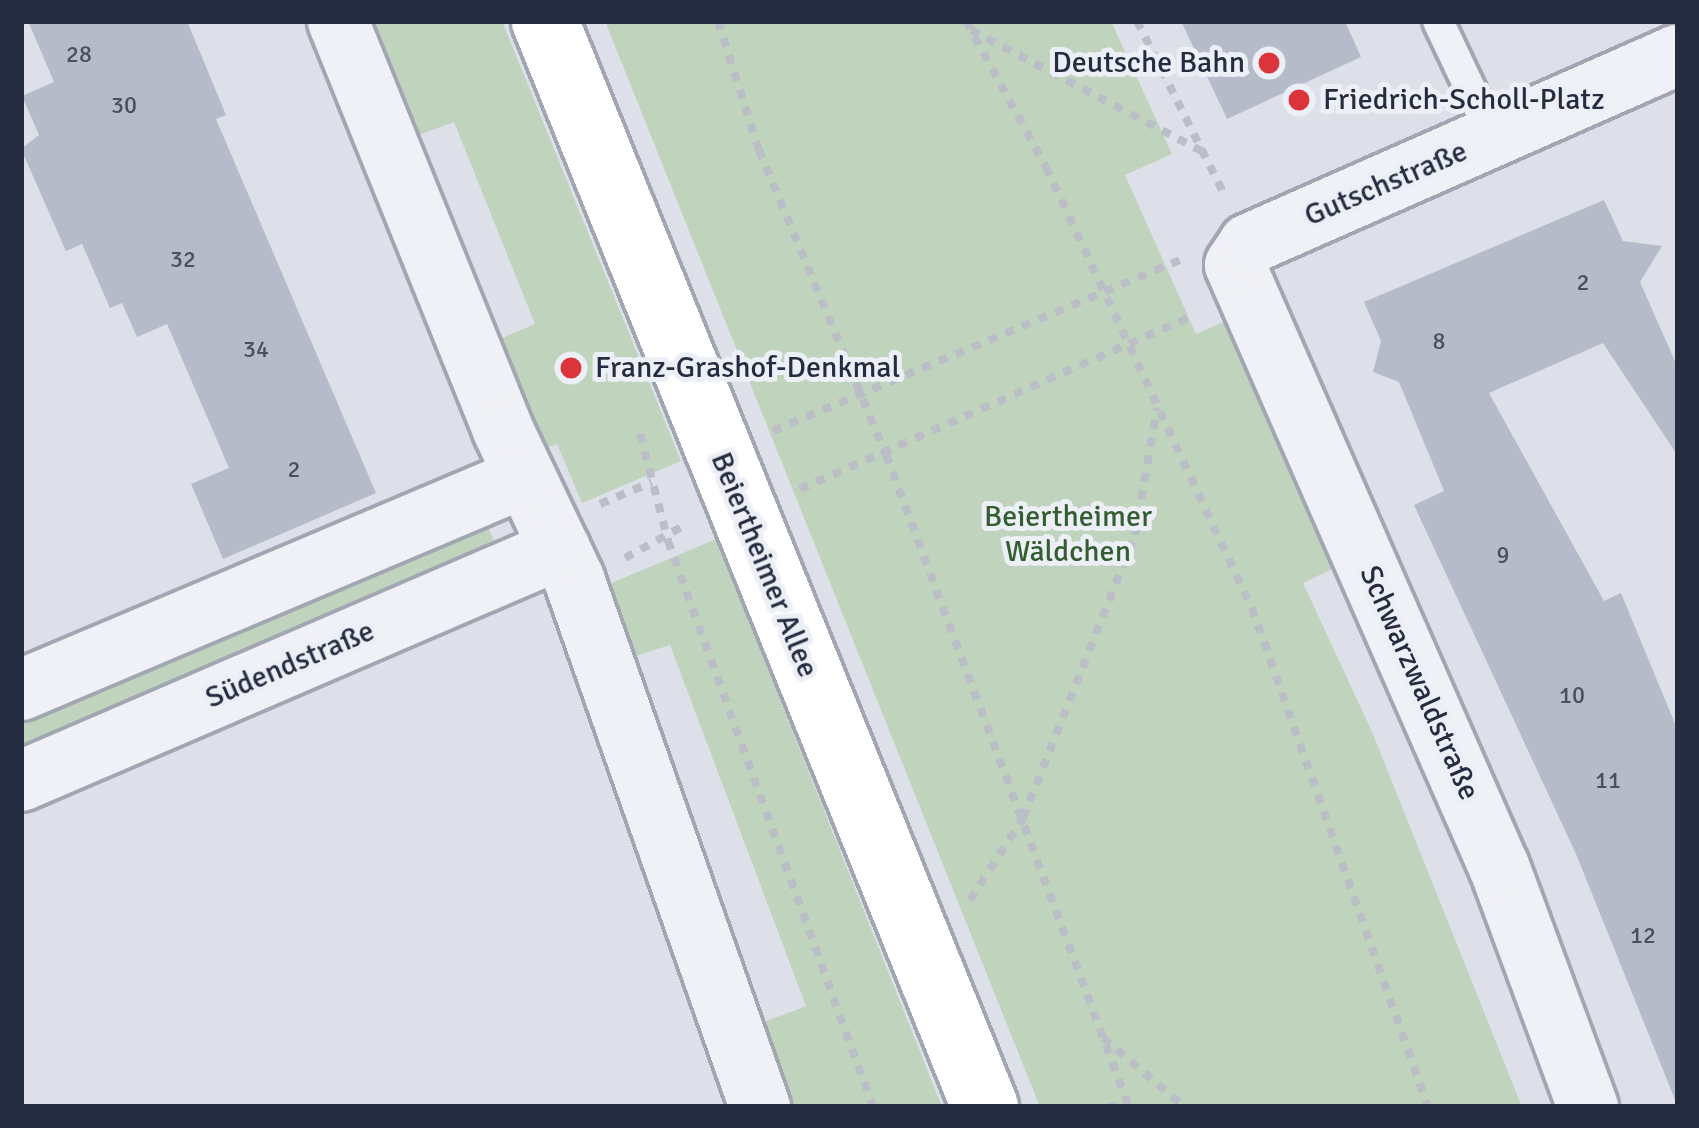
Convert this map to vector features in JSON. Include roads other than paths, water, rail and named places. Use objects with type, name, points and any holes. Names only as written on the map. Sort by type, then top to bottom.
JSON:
[{"type":"street","points":[[338,21],[514,453],[567,564],[760,1107]]},
{"type":"street","name":"Beiertheimer Allee","points":[[545,21],[985,1107]]},
{"type":"street","name":"Gutschstraße","points":[[1242,267],[1494,139],[1671,74]]},
{"type":"street","name":"Schwarzwaldstraße","points":[[1242,267],[1499,867],[1588,1107]]},
{"type":"street","points":[[21,690],[514,453]]},
{"type":"street","name":"Südendstraße","points":[[21,781],[567,564]]},
{"type":"lane","points":[[1438,21],[1494,139]]},
{"type":"place","name":"Deutsche Bahn","points":[[1269,63]]},
{"type":"place","name":"Friedrich-Scholl-Platz","points":[[1299,100]]},
{"type":"place","name":"Franz-Grashof-Denkmal","points":[[571,368]]},
{"type":"park label","name":"Beiertheimer Wäldchen","points":[[1068,534]]}]
